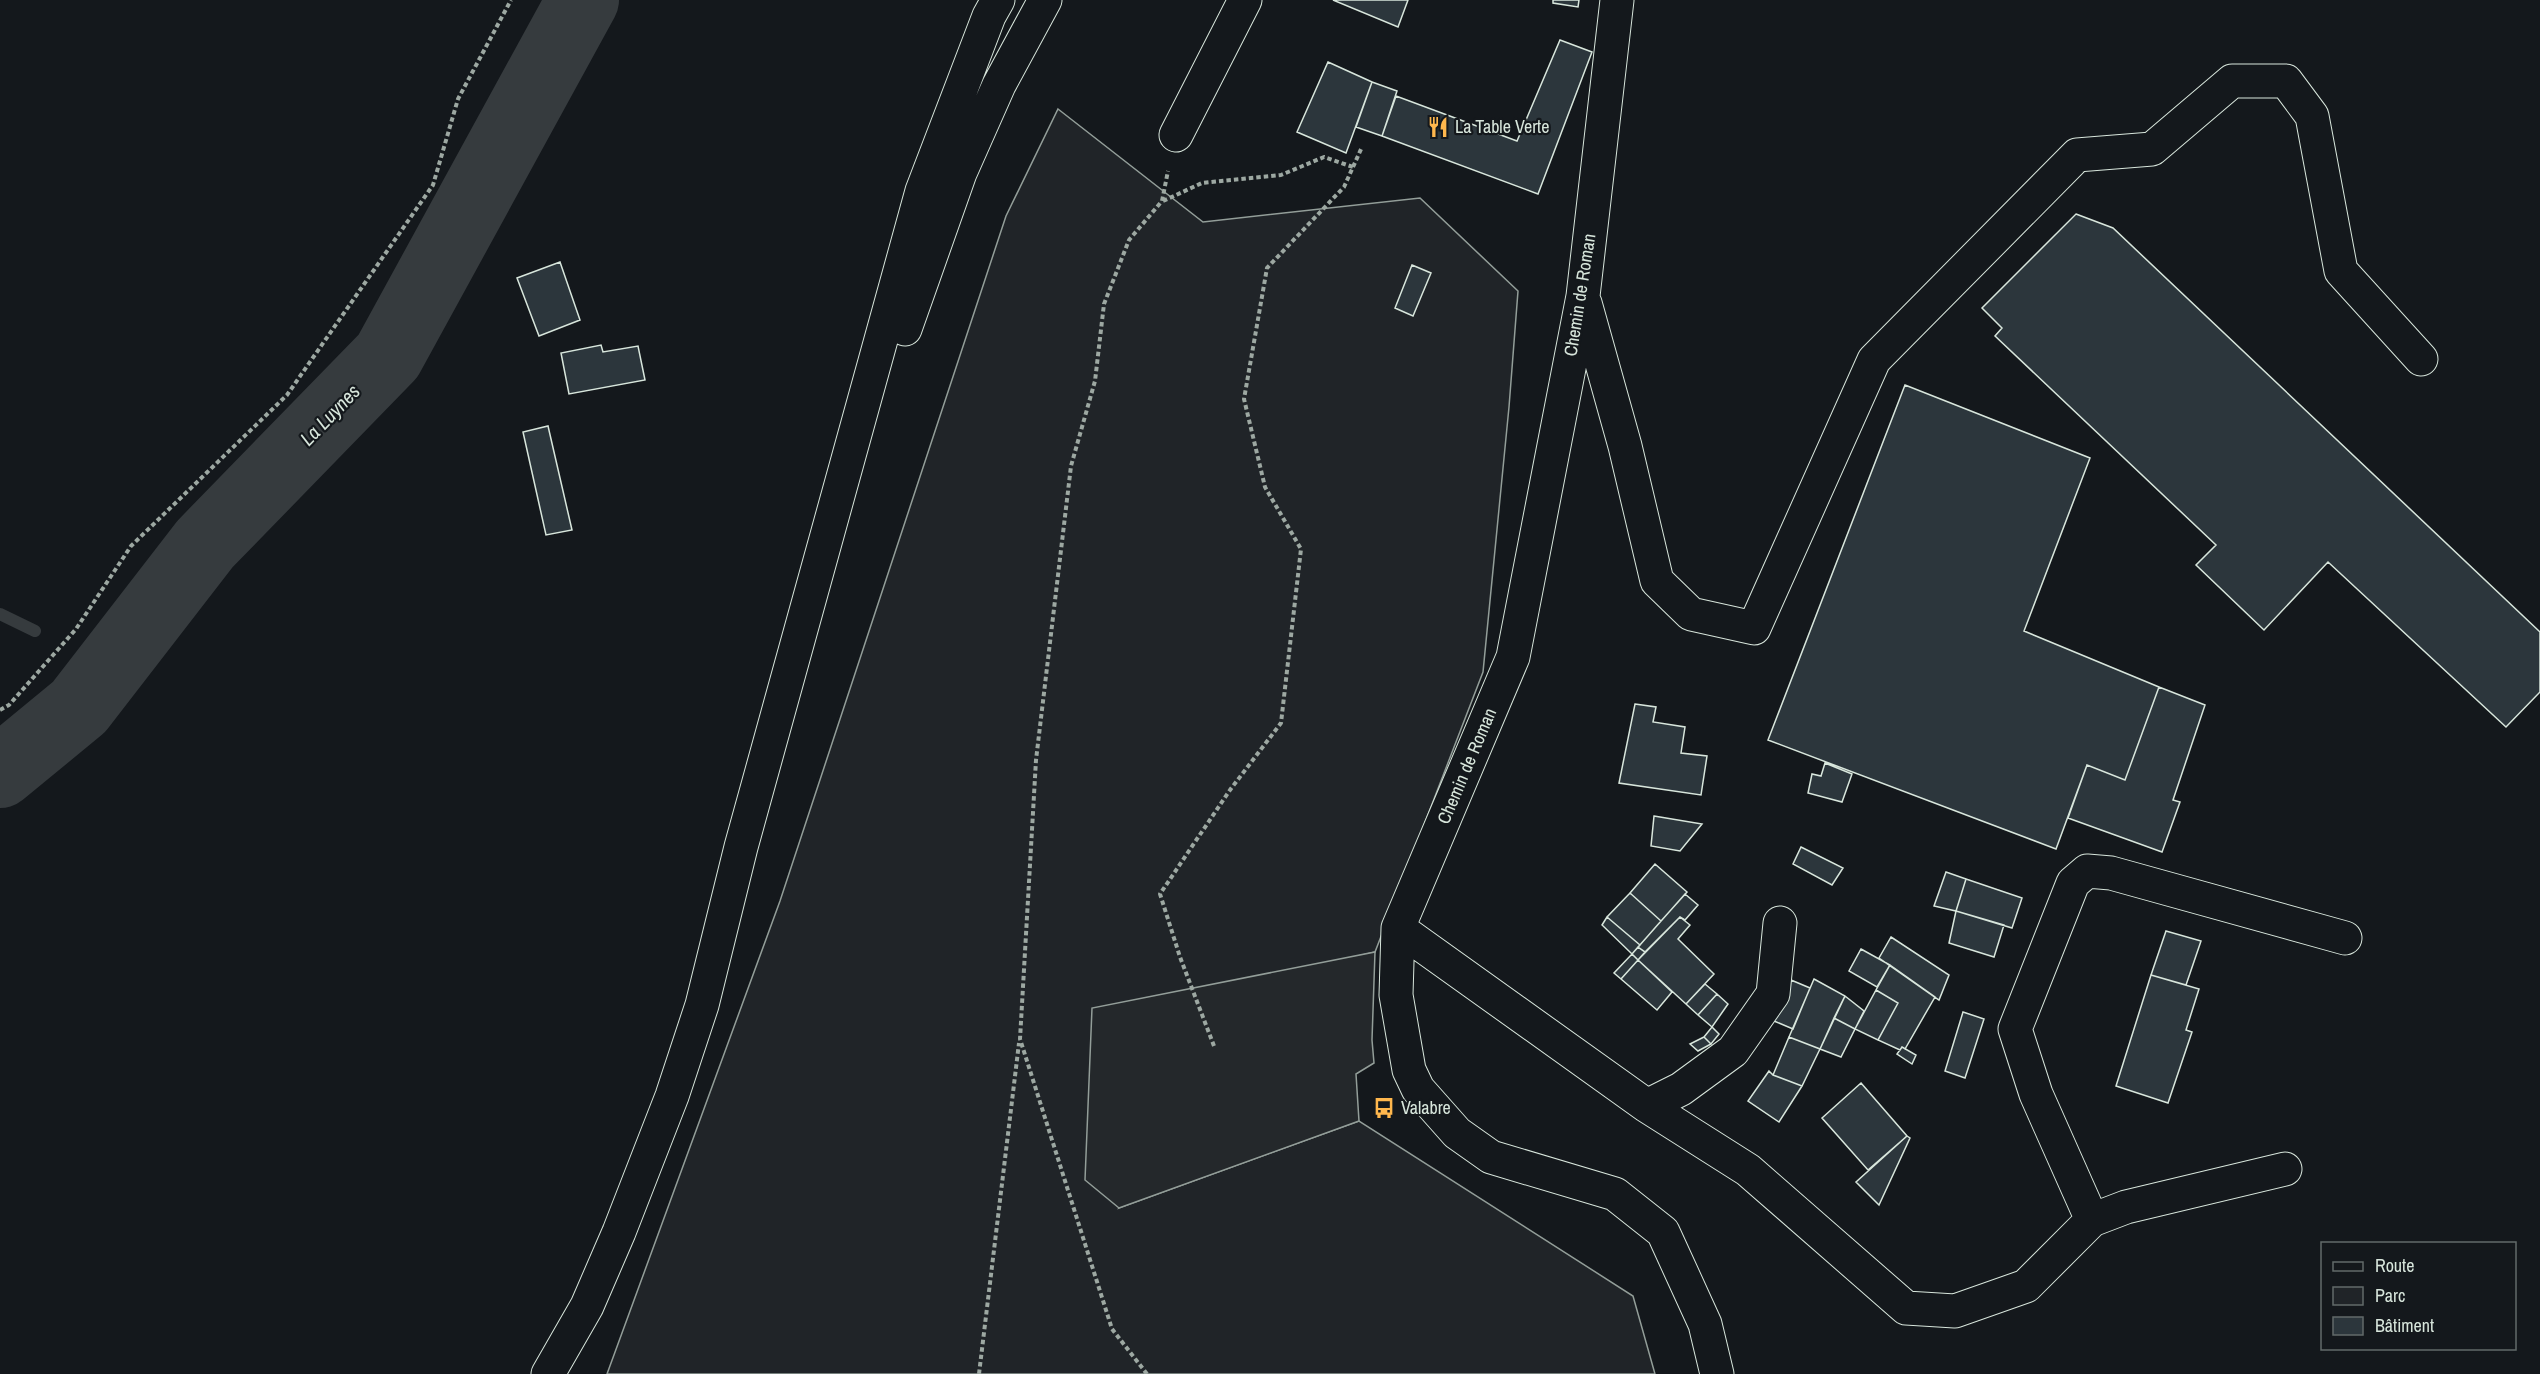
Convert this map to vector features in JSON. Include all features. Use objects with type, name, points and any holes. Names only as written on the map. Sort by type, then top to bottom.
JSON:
[{"type":"street","points":[[548,1374],[587,1306],[619,1232],[672,1096],[702,1005],[741,847],[922,191],[989,16],[998,0]]},
{"type":"street","points":[[829,533],[892,366],[960,172],[999,85],[1045,0]]},
{"type":"street","points":[[1176,135],[1245,0]]},
{"type":"street","name":"Chemin de Roman","points":[[1617,0],[1583,296],[1513,657],[1398,928],[1396,996],[1409,1070],[1418,1089],[1457,1133],[1491,1156],[1615,1194],[1663,1232],[1705,1324],[1717,1374]]},
{"type":"street","points":[[1583,296],[1625,446],[1657,581],[1691,614],[1754,628],[1874,360],[2077,155],[2152,149],[2232,81],[2286,81],[2312,116],[2342,271],[2421,359]]},
{"type":"street","points":[[2092,1220],[2036,1094],[2014,1029],[2073,883],[2087,871],[2111,873],[2345,938]]},
{"type":"street","points":[[1647,1106],[1681,1089],[1733,1051],[1773,994],[1780,923]]},
{"type":"street","points":[[1398,928],[1647,1106],[1748,1170],[1906,1308],[1955,1311],[2026,1286],[2092,1220],[2126,1207],[2285,1169]]},
{"type":"path","points":[[0,710],[9,705],[76,629],[131,546],[287,395],[433,185],[458,99],[511,0]]},
{"type":"path","points":[[1162,201],[1176,135]]},
{"type":"path","points":[[1214,1046],[1180,957],[1160,894],[1230,790],[1281,723],[1301,549],[1265,487],[1244,399],[1267,268],[1344,188],[1362,147]]},
{"type":"path","points":[[979,1374],[1020,1040],[1036,760],[1071,466],[1095,381],[1104,304],[1129,240],[1162,201],[1202,183],[1281,175],[1324,157],[1353,167]]},
{"type":"path","points":[[1020,1040],[1112,1329],[1147,1374]]},
{"type":"green space","points":[[1058,109],[1203,222],[1420,198],[1518,291],[1483,672],[1375,952],[1268,977],[1119,1208],[1359,1121],[1633,1296],[1655,1374],[607,1374],[780,901],[1006,216]]},
{"type":"shaded area","points":[[1375,952],[1372,1040],[1374,1063],[1356,1074],[1359,1121],[1119,1208],[1085,1180],[1092,1008]]},
{"type":"building","points":[[1333,0],[1408,0],[1398,27]]},
{"type":"building","points":[[1553,0],[1579,0],[1578,7],[1553,3]]},
{"type":"building","points":[[1560,40],[1592,52],[1538,194],[1382,136],[1396,96],[1517,141]]},
{"type":"building","points":[[1328,62],[1372,82],[1346,153],[1297,132]]},
{"type":"building","points":[[1372,82],[1397,91],[1382,136],[1356,127]]},
{"type":"building","points":[[2076,214],[2113,228],[2540,632],[2540,692],[2506,727],[2328,562],[2264,630],[2196,565],[2216,545],[1995,336],[2002,328],[1982,308]]},
{"type":"building","points":[[560,262],[580,320],[539,336],[517,278]]},
{"type":"building","points":[[1412,265],[1431,273],[1413,316],[1395,308]]},
{"type":"building","points":[[601,345],[603,352],[638,346],[645,380],[569,394],[561,353]]},
{"type":"building","points":[[1905,385],[2090,458],[2024,631],[2159,687],[2125,780],[2087,765],[2056,849],[1768,740]]},
{"type":"building","points":[[548,426],[572,530],[546,535],[523,432]]},
{"type":"building","points":[[2159,687],[2205,705],[2173,800],[2180,802],[2162,852],[2068,818],[2087,765],[2125,780]]},
{"type":"building","points":[[1635,704],[1656,707],[1653,722],[1685,727],[1681,753],[1707,756],[1701,795],[1619,783]]},
{"type":"building","points":[[1825,763],[1852,774],[1842,802],[1808,793],[1812,774],[1821,776]]},
{"type":"building","points":[[1654,816],[1702,824],[1680,851],[1651,846]]},
{"type":"building","points":[[1801,847],[1843,868],[1832,885],[1793,864]]},
{"type":"building","points":[[1655,864],[1687,892],[1661,921],[1630,893]]},
{"type":"building","points":[[1946,872],[1966,879],[1956,911],[1934,906]]},
{"type":"building","points":[[1966,879],[2022,898],[2012,928],[1956,911]]},
{"type":"building","points":[[1630,893],[1661,921],[1640,945],[1607,917]]},
{"type":"building","points":[[1685,894],[1698,905],[1685,920],[1680,917],[1645,952],[1638,947]]},
{"type":"building","points":[[1956,911],[2004,925],[1994,957],[1949,943]]},
{"type":"building","points":[[1607,917],[1640,945],[1632,954],[1602,925]]},
{"type":"building","points":[[1680,917],[1690,925],[1678,939],[1714,974],[1686,1004],[1638,960]]},
{"type":"building","points":[[2166,931],[2201,941],[2186,985],[2151,975]]},
{"type":"building","points":[[1891,937],[1949,975],[1939,1000],[1879,958]]},
{"type":"building","points":[[1638,947],[1645,952],[1638,960],[1632,954]]},
{"type":"building","points":[[1861,949],[1890,965],[1877,987],[1849,971]]},
{"type":"building","points":[[1632,954],[1638,960],[1621,979],[1614,973]]},
{"type":"building","points":[[1638,960],[1672,992],[1657,1010],[1621,979]]},
{"type":"building","points":[[1890,965],[1935,997],[1905,1049],[1902,1047],[1900,1050],[1878,1040],[1898,1003],[1876,990]]},
{"type":"building","points":[[2151,975],[2199,989],[2186,1030],[2192,1032],[2168,1103],[2116,1086]]},
{"type":"building","points":[[1814,979],[1845,996],[1820,1049],[1789,1037]]},
{"type":"building","points":[[1791,980],[1810,988],[1793,1029],[1774,1021]]},
{"type":"building","points":[[1705,984],[1717,994],[1698,1015],[1686,1004]]},
{"type":"building","points":[[1876,990],[1898,1003],[1878,1040],[1855,1029]]},
{"type":"building","points":[[1717,994],[1728,1004],[1712,1027],[1698,1015]]},
{"type":"building","points":[[1845,996],[1864,1011],[1855,1029],[1834,1018]]},
{"type":"building","points":[[1963,1012],[1984,1019],[1965,1078],[1945,1071]]},
{"type":"building","points":[[1834,1018],[1855,1029],[1841,1057],[1820,1049]]},
{"type":"building","points":[[1712,1027],[1719,1034],[1711,1044],[1704,1037]]},
{"type":"building","points":[[1704,1037],[1711,1044],[1698,1051],[1690,1044]]},
{"type":"building","points":[[1789,1037],[1820,1049],[1802,1086],[1773,1075]]},
{"type":"building","points":[[1902,1047],[1916,1055],[1912,1064],[1897,1054]]},
{"type":"building","points":[[1769,1071],[1773,1075],[1802,1086],[1779,1122],[1748,1101]]},
{"type":"building","points":[[1861,1083],[1907,1136],[1868,1170],[1822,1118]]},
{"type":"building","points":[[1907,1136],[1910,1138],[1879,1205],[1856,1182]]},
{"type":"waterway","name":"La Luynes","points":[[0,772],[79,707],[205,544],[388,356],[583,0]]},
{"type":"waterway","points":[[0,614],[35,631]]},
{"type":"place","name":"La Table Verte","points":[[1438,127]]},
{"type":"place","name":"Valabre","points":[[1384,1108]]}]
